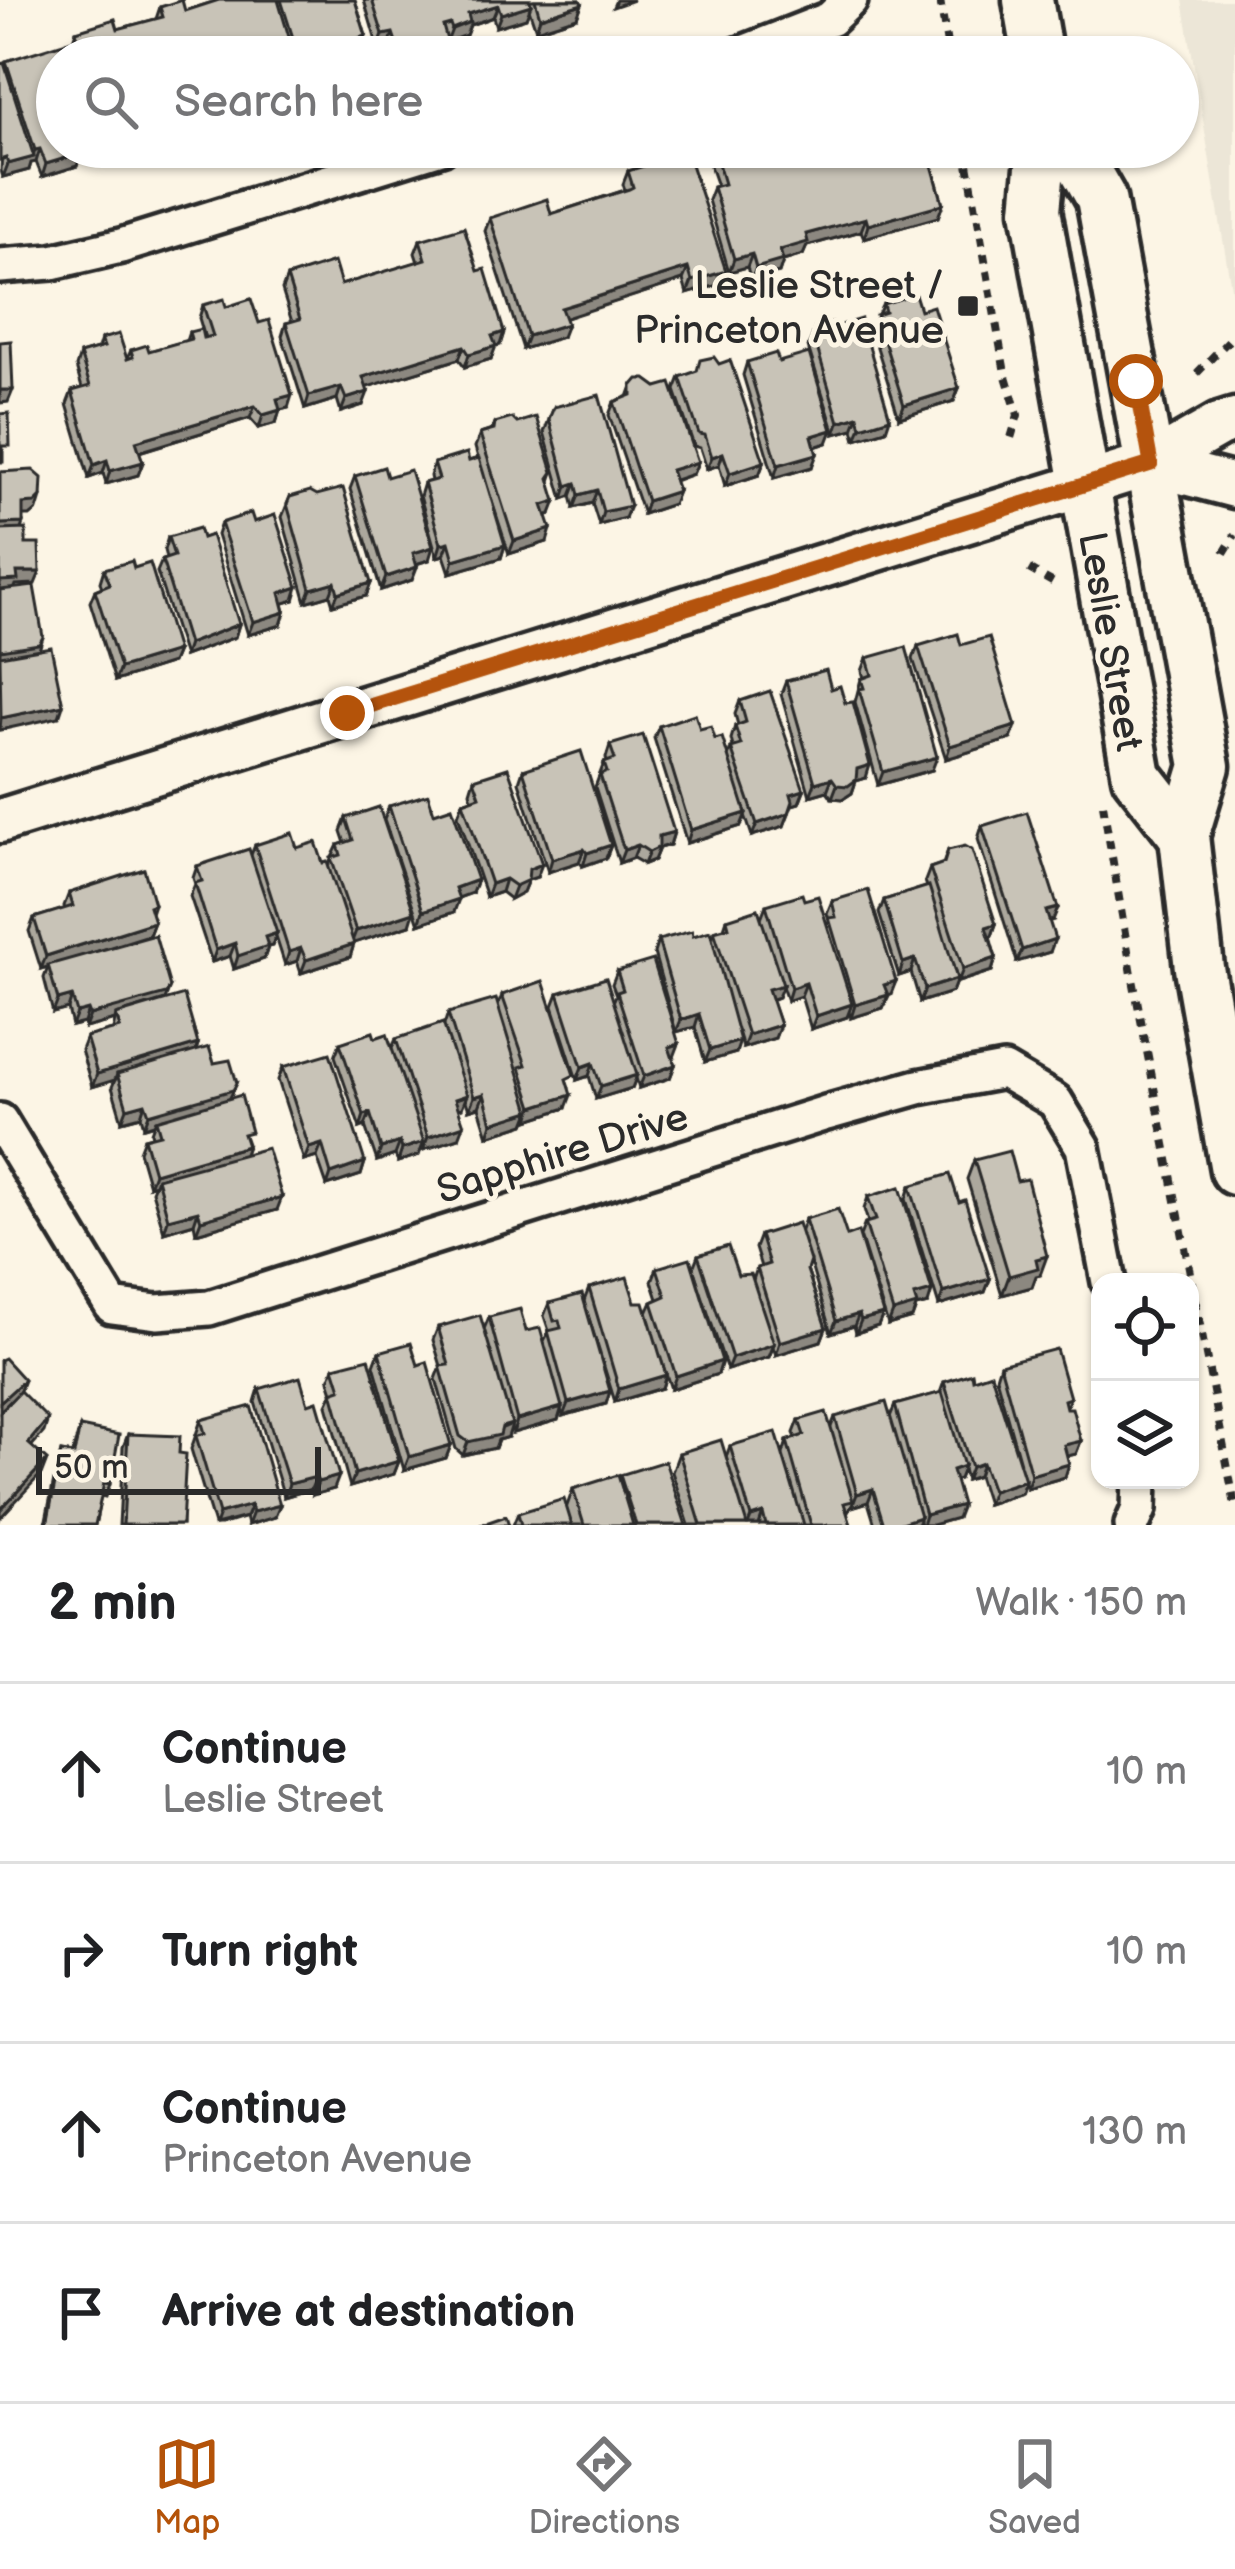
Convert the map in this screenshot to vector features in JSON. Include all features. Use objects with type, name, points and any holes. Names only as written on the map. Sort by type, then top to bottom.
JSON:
[{"type":"main road","points":[[1028,0],[1034,36]]},
{"type":"main road","name":"Leslie Street","points":[[1040,168],[1036,210],[1137,776],[1184,836]]},
{"type":"main road","name":"Leslie Street","points":[[1084,168],[1101,198],[1205,766],[1184,836],[1199,968],[1235,1170]]},
{"type":"street","points":[[788,36],[830,20],[850,0]]},
{"type":"street","points":[[0,266],[52,262],[121,246],[373,168]]},
{"type":"street","points":[[0,821],[1151,464],[1235,420]]},
{"type":"street","points":[[1151,464],[1235,486]]},
{"type":"street","name":"Sapphire Drive","points":[[0,1121],[112,1306],[157,1312],[209,1308],[826,1113],[918,1087],[1004,1071],[1055,1100],[1083,1147],[1107,1273]]},
{"type":"street","points":[[1132,1525],[1140,1489]]},
{"type":"path","points":[[940,0],[946,36]]},
{"type":"path","points":[[969,168],[1018,415],[1010,438]]},
{"type":"path","points":[[1197,373],[1235,334]]},
{"type":"path","points":[[1224,553],[1235,535]]},
{"type":"path","points":[[1029,569],[1067,591]]},
{"type":"path","points":[[1100,786],[1235,1505]]},
{"type":"shaded area","points":[[1183,0],[1235,0],[1235,312],[1199,96],[1199,36],[1189,36]]},
{"type":"building","points":[[182,0],[185,11],[219,0],[278,0],[289,36],[77,36],[76,31],[115,19],[118,29],[163,17],[160,7]]},
{"type":"building","points":[[281,0],[355,0],[366,36],[292,36]]},
{"type":"building","points":[[372,0],[530,0],[531,5],[501,14],[498,5],[468,14],[470,22],[452,29],[450,24],[443,26],[446,36],[383,35]]},
{"type":"building","points":[[535,0],[580,0],[582,4],[540,17]]},
{"type":"building","points":[[36,52],[36,150],[35,150],[6,61]]},
{"type":"building","points":[[4,63],[34,157],[8,164],[6,158],[0,160],[0,64]]},
{"type":"building","points":[[692,168],[726,271],[692,281],[688,268],[561,308],[567,324],[528,336],[490,218],[547,199],[551,214],[629,189],[633,187],[628,171]]},
{"type":"building","points":[[719,168],[933,168],[943,204],[868,225],[866,218],[806,234],[808,242],[780,250],[783,260],[756,268],[752,254],[734,259],[713,187],[724,184]]},
{"type":"building","points":[[464,227],[478,271],[485,269],[504,332],[492,336],[496,346],[469,354],[464,346],[363,377],[368,392],[346,399],[341,387],[309,396],[286,323],[300,319],[287,277],[334,262],[341,285],[426,259],[420,240]]},
{"type":"building","points":[[915,294],[920,310],[933,306],[959,388],[904,405],[876,315],[885,312],[883,304]]},
{"type":"building","points":[[224,299],[226,307],[251,299],[259,323],[269,320],[292,395],[277,399],[280,410],[263,415],[255,406],[136,441],[143,462],[110,471],[107,460],[94,465],[72,391],[90,386],[80,354],[104,347],[101,339],[119,334],[127,359],[133,357],[131,350],[147,345],[149,351],[191,339],[189,332],[201,329],[203,338],[213,336],[203,305]]},
{"type":"building","points":[[861,319],[890,418],[861,427],[858,416],[839,422],[813,334],[815,328],[833,322],[838,326]]},
{"type":"building","points":[[11,341],[13,390],[0,390],[0,342]]},
{"type":"building","points":[[776,353],[779,362],[809,353],[832,430],[812,436],[817,454],[778,465],[747,362]]},
{"type":"building","points":[[714,357],[719,364],[730,360],[764,462],[730,473],[723,453],[712,457],[705,435],[699,434],[680,377],[697,371],[700,360]]},
{"type":"building","points":[[638,379],[657,387],[671,383],[698,462],[671,470],[678,491],[647,501],[614,402],[632,395]]},
{"type":"building","points":[[599,395],[630,506],[603,512],[597,490],[579,495],[576,483],[567,486],[549,419],[554,407]]},
{"type":"building","points":[[9,413],[10,446],[3,446],[0,462],[0,414]]},
{"type":"building","points":[[536,417],[553,472],[549,478],[556,501],[543,505],[551,529],[514,541],[480,434],[494,430],[495,423]]},
{"type":"building","points":[[467,453],[469,461],[479,458],[505,545],[454,560],[449,542],[441,544],[424,483],[439,479],[434,463]]},
{"type":"building","points":[[384,467],[387,477],[410,470],[433,547],[413,553],[417,567],[386,577],[355,476]]},
{"type":"building","points":[[33,470],[42,478],[41,497],[23,504],[23,523],[0,524],[0,472]]},
{"type":"building","points":[[343,488],[371,583],[338,593],[335,582],[311,589],[287,504],[290,497],[310,491],[317,495]]},
{"type":"building","points":[[251,513],[254,522],[275,515],[298,587],[280,593],[285,612],[253,622],[221,523]]},
{"type":"building","points":[[199,528],[202,538],[211,535],[239,624],[188,644],[162,560],[174,556],[168,537]]},
{"type":"building","points":[[26,529],[26,544],[39,544],[40,572],[17,572],[18,580],[0,581],[0,530]]},
{"type":"building","points":[[132,561],[134,568],[150,563],[177,651],[120,668],[95,590],[110,584],[104,569]]},
{"type":"building","points":[[34,586],[43,637],[39,644],[0,650],[0,590]]},
{"type":"building","points":[[958,634],[961,645],[989,637],[1016,726],[950,746],[918,646]]},
{"type":"building","points":[[51,647],[63,705],[1,718],[0,656]]},
{"type":"building","points":[[906,647],[937,757],[883,772],[859,689],[864,688],[861,679],[872,675],[867,658]]},
{"type":"building","points":[[826,670],[831,689],[840,686],[845,703],[853,702],[870,765],[857,769],[856,780],[848,786],[837,785],[832,778],[815,783],[786,681]]},
{"type":"building","points":[[770,691],[804,790],[791,794],[789,813],[757,824],[731,748],[741,745],[735,726],[746,722],[740,701]]},
{"type":"building","points":[[695,714],[700,729],[711,726],[715,739],[722,737],[746,813],[691,830],[659,726]]},
{"type":"building","points":[[643,735],[674,832],[659,836],[659,847],[649,852],[638,845],[624,850],[600,775],[607,772],[604,763],[615,759],[610,745]]},
{"type":"building","points":[[581,751],[611,845],[552,859],[523,770]]},
{"type":"building","points":[[508,768],[542,864],[529,869],[528,880],[515,886],[505,879],[491,884],[463,802],[480,796],[474,779]]},
{"type":"building","points":[[428,794],[434,813],[452,807],[477,880],[455,888],[459,899],[423,911],[389,806]]},
{"type":"building","points":[[379,807],[414,912],[356,931],[331,858],[341,855],[338,845],[353,840],[346,818]]},
{"type":"building","points":[[1027,812],[1058,908],[1046,911],[1055,939],[1022,950],[982,826]]},
{"type":"building","points":[[292,833],[297,848],[316,842],[354,944],[306,960],[301,948],[289,952],[255,845]]},
{"type":"building","points":[[965,846],[972,850],[996,924],[986,927],[996,958],[963,969],[930,868],[944,863],[948,850]]},
{"type":"building","points":[[249,849],[277,933],[265,937],[268,946],[238,956],[235,943],[216,950],[195,883],[202,881],[197,866]]},
{"type":"building","points":[[144,869],[154,922],[46,956],[34,918],[73,906],[69,893]]},
{"type":"building","points":[[929,886],[957,979],[925,989],[915,959],[903,963],[884,900]]},
{"type":"building","points":[[868,890],[896,981],[884,985],[888,995],[855,1005],[829,918],[836,917],[832,901]]},
{"type":"building","points":[[802,894],[804,900],[818,896],[852,1004],[816,1016],[806,983],[791,988],[766,905]]},
{"type":"building","points":[[758,909],[783,985],[768,989],[780,1025],[748,1035],[714,931],[729,927],[727,919]]},
{"type":"building","points":[[692,931],[693,936],[710,931],[740,1041],[710,1050],[699,1014],[681,1020],[658,940]]},
{"type":"building","points":[[155,935],[170,987],[166,994],[90,1015],[88,1010],[77,1013],[72,996],[58,1000],[48,965]]},
{"type":"building","points":[[653,960],[679,1044],[669,1047],[675,1065],[644,1076],[617,992],[623,990],[617,971]]},
{"type":"building","points":[[606,978],[637,1075],[601,1086],[593,1063],[582,1067],[558,993]]},
{"type":"building","points":[[543,981],[574,1075],[566,1079],[571,1095],[533,1107],[520,1067],[526,1065],[502,995]]},
{"type":"building","points":[[184,995],[198,1044],[97,1074],[86,1037],[120,1028],[116,1015]]},
{"type":"building","points":[[496,999],[530,1111],[492,1123],[484,1094],[474,1097],[448,1013]]},
{"type":"building","points":[[443,1023],[467,1095],[455,1099],[464,1125],[428,1137],[396,1039]]},
{"type":"building","points":[[373,1032],[375,1038],[387,1034],[424,1142],[402,1149],[400,1142],[381,1148],[370,1113],[364,1115],[340,1043]]},
{"type":"building","points":[[209,1047],[214,1063],[230,1060],[237,1083],[233,1090],[149,1114],[145,1103],[127,1108],[117,1074]]},
{"type":"building","points":[[330,1053],[365,1162],[331,1174],[322,1144],[309,1148],[283,1067]]},
{"type":"building","points":[[241,1095],[251,1132],[243,1134],[247,1146],[154,1173],[144,1138],[160,1134],[156,1120]]},
{"type":"building","points":[[267,1148],[282,1197],[201,1220],[198,1211],[168,1219],[157,1178]]},
{"type":"building","points":[[1009,1151],[1017,1181],[1027,1179],[1047,1256],[1036,1259],[1038,1268],[1009,1276],[974,1160]]},
{"type":"building","points":[[950,1174],[959,1202],[965,1200],[990,1279],[943,1293],[910,1186]]},
{"type":"building","points":[[900,1187],[932,1291],[914,1296],[917,1305],[893,1312],[865,1223],[876,1220],[868,1197]]},
{"type":"building","points":[[838,1209],[847,1236],[858,1232],[883,1314],[836,1321],[805,1219]]},
{"type":"building","points":[[798,1223],[826,1328],[780,1342],[757,1268],[769,1264],[760,1235]]},
{"type":"building","points":[[728,1246],[738,1275],[751,1274],[774,1344],[732,1358],[698,1255]]},
{"type":"building","points":[[690,1258],[722,1361],[676,1376],[652,1302],[666,1296],[657,1268]]},
{"type":"building","points":[[627,1277],[635,1302],[644,1302],[666,1375],[619,1389],[589,1288]]},
{"type":"building","points":[[582,1294],[610,1391],[568,1403],[548,1331],[561,1328],[549,1303]]},
{"type":"building","points":[[520,1309],[526,1331],[540,1328],[562,1407],[517,1420],[489,1317]]},
{"type":"building","points":[[480,1315],[512,1424],[502,1427],[500,1435],[468,1442],[460,1436],[440,1366],[449,1365],[438,1327]]},
{"type":"building","points":[[411,1343],[418,1365],[427,1362],[451,1445],[409,1457],[379,1352]]},
{"type":"building","points":[[1056,1349],[1070,1398],[1064,1400],[1066,1408],[1072,1408],[1081,1441],[1064,1445],[1069,1464],[1031,1475],[1000,1364]]},
{"type":"building","points":[[4,1358],[24,1380],[0,1402],[0,1360]]},
{"type":"building","points":[[369,1358],[399,1461],[355,1474],[332,1392],[341,1389],[334,1367]]},
{"type":"building","points":[[972,1373],[973,1379],[991,1373],[1025,1480],[992,1491],[982,1463],[971,1467],[944,1382]]},
{"type":"building","points":[[300,1377],[308,1404],[317,1401],[339,1476],[289,1484],[259,1389]]},
{"type":"building","points":[[20,1391],[48,1419],[28,1443],[47,1460],[0,1510],[0,1412]]},
{"type":"building","points":[[942,1392],[964,1466],[952,1470],[962,1505],[925,1515],[895,1405]]},
{"type":"building","points":[[886,1402],[920,1517],[895,1525],[884,1525],[873,1489],[857,1494],[835,1417]]},
{"type":"building","points":[[251,1406],[280,1505],[253,1512],[251,1505],[219,1514],[196,1436],[205,1433],[201,1420]]},
{"type":"building","points":[[826,1412],[853,1501],[844,1503],[851,1525],[811,1525],[787,1441],[804,1435],[799,1420]]},
{"type":"building","points":[[80,1427],[119,1435],[110,1484],[104,1483],[95,1525],[47,1525],[61,1452],[74,1454]]},
{"type":"building","points":[[776,1432],[804,1525],[766,1525],[763,1513],[751,1517],[730,1446]]},
{"type":"building","points":[[128,1434],[180,1436],[179,1453],[186,1454],[182,1525],[123,1525]]},
{"type":"building","points":[[721,1440],[747,1525],[701,1525],[679,1453]]},
{"type":"building","points":[[665,1461],[686,1525],[636,1525],[620,1475]]},
{"type":"building","points":[[618,1475],[633,1525],[584,1525],[573,1489]]},
{"type":"building","points":[[564,1499],[572,1525],[521,1525],[518,1513]]},
{"type":"building","points":[[506,1516],[509,1525],[480,1525]]},
{"type":"place","name":"Leslie Street / Princeton Avenue","points":[[968,306]]},
{"type":"route","points":[[347,713],[1151,464],[1136,381]]}]
